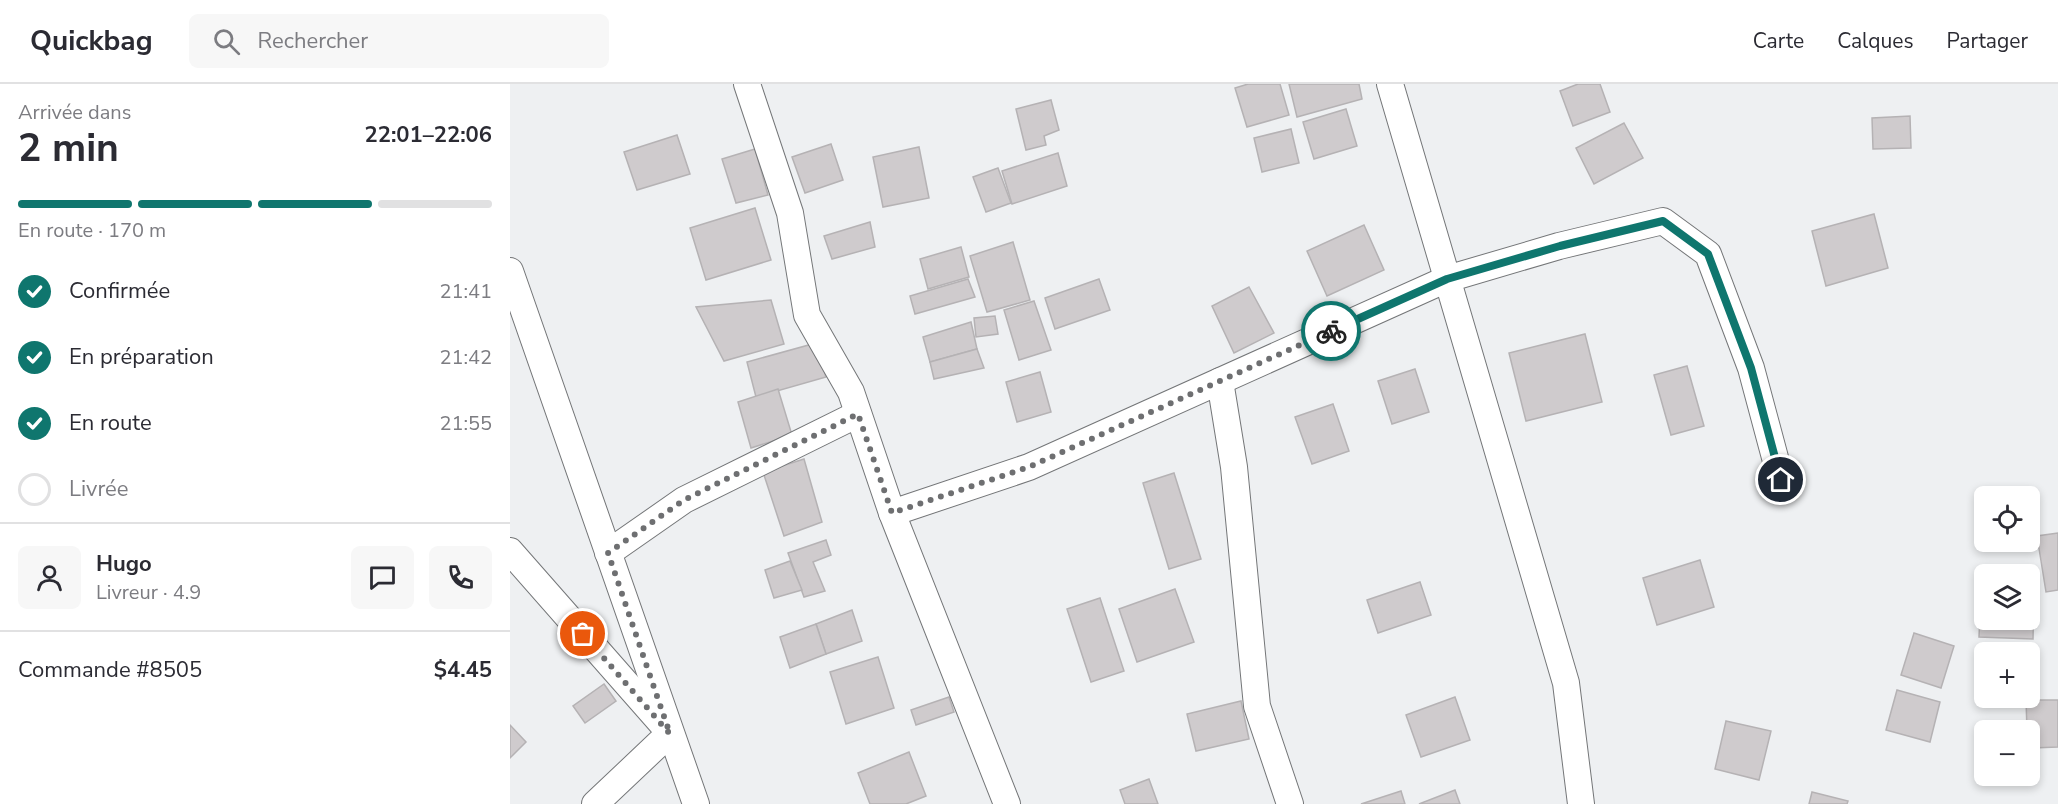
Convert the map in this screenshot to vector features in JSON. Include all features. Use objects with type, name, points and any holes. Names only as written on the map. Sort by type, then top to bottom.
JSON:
[{"type":"street","points":[[747,84],[790,213],[807,315],[851,392],[892,513],[1007,804]]},
{"type":"street","points":[[1389,84],[1566,683],[1581,804]]},
{"type":"street","points":[[892,513],[1029,467],[1447,279],[1560,246],[1663,221],[1708,254],[1751,368],[1781,480]]},
{"type":"street","points":[[510,271],[696,804]]},
{"type":"street","points":[[1220,381],[1234,467],[1257,706],[1290,804]]},
{"type":"street","points":[[608,553],[684,500],[858,414]]},
{"type":"street","points":[[510,551],[670,734]]},
{"type":"street","points":[[595,804],[670,734]]},
{"type":"building","points":[[1248,84],[1280,84],[1289,115],[1247,127],[1235,88]]},
{"type":"building","points":[[1289,84],[1359,84],[1362,99],[1297,117]]},
{"type":"building","points":[[1578,84],[1600,84],[1610,112],[1573,126],[1560,91]]},
{"type":"building","points":[[1051,100],[1059,130],[1044,136],[1046,145],[1026,150],[1016,109]]},
{"type":"building","points":[[1346,109],[1357,146],[1314,159],[1303,122]]},
{"type":"building","points":[[1910,116],[1911,148],[1873,149],[1872,118]]},
{"type":"building","points":[[1624,123],[1643,158],[1594,184],[1576,148]]},
{"type":"building","points":[[1291,129],[1299,163],[1262,172],[1254,138]]},
{"type":"building","points":[[677,135],[690,174],[637,190],[624,152]]},
{"type":"building","points":[[831,144],[843,180],[805,193],[792,157]]},
{"type":"building","points":[[919,147],[929,198],[883,207],[873,157]]},
{"type":"building","points":[[755,149],[768,195],[736,203],[722,159]]},
{"type":"building","points":[[1058,153],[1067,186],[1012,204],[1002,171]]},
{"type":"building","points":[[998,168],[1011,203],[986,212],[973,177]]},
{"type":"building","points":[[755,208],[771,260],[706,280],[690,228]]},
{"type":"building","points":[[1874,214],[1888,268],[1826,286],[1812,231]]},
{"type":"building","points":[[870,222],[875,247],[832,259],[824,236]]},
{"type":"building","points":[[1364,225],[1384,270],[1327,296],[1307,251]]},
{"type":"building","points":[[1013,242],[1030,300],[987,312],[970,256]]},
{"type":"building","points":[[961,247],[969,277],[928,289],[920,259]]},
{"type":"building","points":[[968,279],[975,297],[915,314],[910,296]]},
{"type":"building","points":[[1099,279],[1110,310],[1055,329],[1045,298]]},
{"type":"building","points":[[1249,287],[1274,333],[1234,353],[1212,306]]},
{"type":"building","points":[[771,300],[784,344],[724,361],[696,307]]},
{"type":"building","points":[[1034,301],[1051,350],[1019,360],[1004,310]]},
{"type":"building","points":[[995,316],[998,334],[976,337],[974,318]]},
{"type":"building","points":[[971,322],[977,349],[930,362],[923,337]]},
{"type":"building","points":[[1585,334],[1602,402],[1526,421],[1509,353]]},
{"type":"building","points":[[816,343],[826,377],[756,397],[747,362]]},
{"type":"building","points":[[977,349],[984,368],[934,379],[930,362]]},
{"type":"building","points":[[1687,366],[1704,426],[1671,435],[1654,375]]},
{"type":"building","points":[[1415,369],[1429,412],[1392,424],[1378,381]]},
{"type":"building","points":[[1040,372],[1051,412],[1017,422],[1006,382]]},
{"type":"building","points":[[778,389],[792,435],[751,448],[738,402]]},
{"type":"building","points":[[1333,404],[1349,451],[1312,464],[1295,417]]},
{"type":"building","points":[[804,459],[822,522],[784,536],[763,472]]},
{"type":"building","points":[[1174,473],[1201,559],[1169,569],[1143,483]]},
{"type":"building","points":[[2058,533],[2058,590],[2046,592],[2040,552],[2040,536]]},
{"type":"building","points":[[826,540],[831,555],[813,562],[825,591],[804,597],[788,553]]},
{"type":"building","points":[[1700,560],[1714,607],[1657,625],[1643,578]]},
{"type":"building","points":[[790,561],[802,590],[774,598],[765,570]]},
{"type":"building","points":[[1420,582],[1431,615],[1378,633],[1367,600]]},
{"type":"building","points":[[1175,589],[1194,642],[1137,662],[1119,609]]},
{"type":"building","points":[[1100,598],[1124,671],[1091,682],[1067,609]]},
{"type":"building","points":[[852,610],[862,641],[826,654],[816,624]]},
{"type":"building","points":[[816,624],[826,654],[790,668],[780,637]]},
{"type":"building","points":[[1979,630],[2033,630],[2033,639],[1979,637]]},
{"type":"building","points":[[1914,633],[1954,646],[1941,688],[1901,675]]},
{"type":"building","points":[[878,657],[894,708],[846,724],[830,672]]},
{"type":"building","points":[[604,684],[616,701],[585,723],[573,706]]},
{"type":"building","points":[[1897,690],[1940,702],[1930,742],[1886,730]]},
{"type":"building","points":[[949,697],[954,712],[916,725],[911,710]]},
{"type":"building","points":[[1455,697],[1470,740],[1421,757],[1406,715]]},
{"type":"building","points":[[2040,700],[2058,700],[2058,747],[2040,748],[2040,720],[2027,720],[2026,708],[2040,708]]},
{"type":"building","points":[[1241,701],[1249,739],[1196,751],[1187,714]]},
{"type":"building","points":[[1726,721],[1771,731],[1759,780],[1715,769]]},
{"type":"building","points":[[510,725],[526,742],[510,758]]},
{"type":"building","points":[[909,752],[926,796],[906,804],[870,804],[858,773]]},
{"type":"building","points":[[1149,779],[1158,804],[1125,804],[1120,790]]},
{"type":"building","points":[[1455,790],[1460,804],[1419,804]]},
{"type":"building","points":[[1401,791],[1405,804],[1361,804]]},
{"type":"building","points":[[1812,792],[1848,801],[1847,804],[1809,804]]},
{"type":"way so far","points":[[583,634],[670,734],[608,553],[684,500],[858,414],[892,513],[1029,467],[1331,331]]},
{"type":"route","points":[[1331,331],[1447,279],[1560,246],[1663,221],[1708,254],[1751,368],[1781,480]]}]
